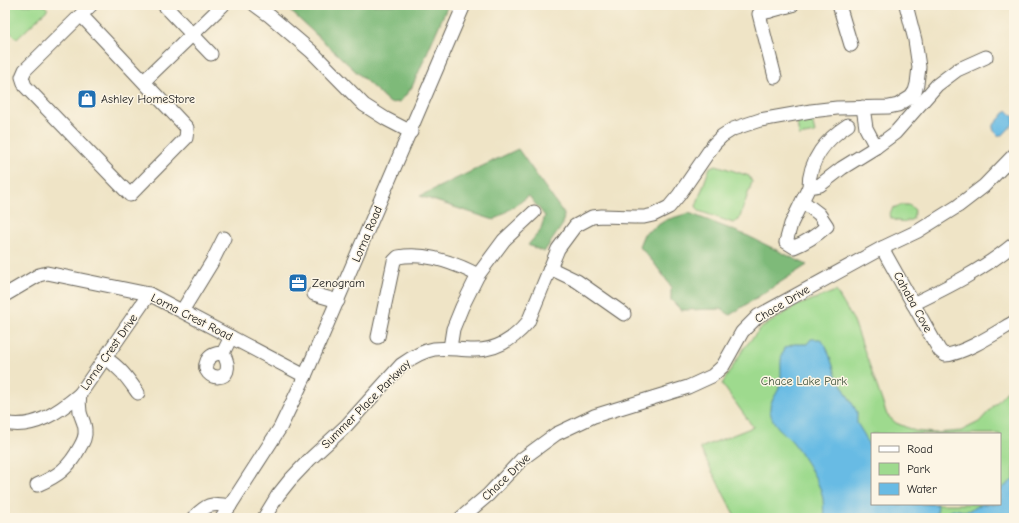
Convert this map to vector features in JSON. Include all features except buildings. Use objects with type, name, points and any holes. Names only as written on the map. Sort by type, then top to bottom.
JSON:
[{"type":"street","points":[[81,15],[185,125],[188,132],[186,138],[130,195],[25,86],[22,77],[25,70],[91,5]]},
{"type":"street","points":[[164,5],[211,54]]},
{"type":"street","points":[[144,81],[223,5]]},
{"type":"street","points":[[255,5],[270,16],[311,52],[364,104],[386,119],[411,132]]},
{"type":"street","name":"Lorna Road","points":[[222,518],[280,428],[305,376],[411,132],[464,5]]},
{"type":"street","points":[[775,77],[759,14],[769,8],[792,5]]},
{"type":"street","points":[[839,5],[851,45]]},
{"type":"street","name":"Summer Place Parkway","points":[[264,518],[278,495],[290,480],[308,460],[346,426],[401,365],[423,352],[434,349],[450,348],[483,350],[492,348],[513,338],[528,322],[558,249],[575,226],[592,218],[602,216],[644,217],[653,215],[669,207],[714,144],[722,136],[733,129],[760,120],[831,109],[889,107],[898,105],[911,97],[915,91],[918,76],[918,55],[906,5]]},
{"type":"street","points":[[809,187],[820,184],[842,168],[876,147],[894,133],[937,85],[957,70],[986,57]]},
{"type":"street","points":[[863,107],[866,128],[876,147]]},
{"type":"street","points":[[802,201],[809,187],[814,161],[825,144],[848,124]]},
{"type":"street","name":"Chace Drive","points":[[462,518],[484,499],[522,459],[556,434],[594,416],[688,387],[712,376],[723,366],[742,332],[758,316],[882,248],[918,231],[958,206],[984,186],[1014,155]]},
{"type":"street","points":[[450,348],[453,329],[478,275],[504,240],[534,212]]},
{"type":"street","points":[[182,311],[212,262],[224,238]]},
{"type":"street","points":[[913,304],[948,287],[986,265],[1014,244]]},
{"type":"street","name":"Cahaba Cove","points":[[882,248],[940,351],[944,361],[952,355],[995,334],[1014,322]]},
{"type":"street","points":[[378,337],[394,261],[398,257],[428,257],[462,267],[478,275]]},
{"type":"street","points":[[550,268],[577,281],[624,314]]},
{"type":"street","name":"Lorna Crest Road","points":[[5,295],[38,275],[47,273],[150,294],[305,376]]},
{"type":"street","name":"Lorna Crest Drive","points":[[37,485],[51,479],[68,466],[84,439],[85,425],[80,412],[80,394],[150,294]]},
{"type":"street","points":[[314,294],[338,301]]},
{"type":"street","points":[[223,353],[231,337]]},
{"type":"street","points":[[105,358],[115,364],[124,373],[138,394]]},
{"type":"street","points":[[5,423],[11,425],[26,424],[44,418],[57,412],[80,394]]},
{"type":"street","points":[[193,518],[201,510],[210,505],[220,504],[230,506]]},
{"type":"green space","points":[[5,5],[44,5],[48,9],[17,39],[5,27]]},
{"type":"green space","points":[[284,5],[448,5],[412,87],[400,102],[390,103]]},
{"type":"green space","points":[[812,120],[815,133],[799,136],[797,122]]},
{"type":"green space","points":[[518,149],[564,214],[563,224],[544,252],[528,245],[540,231],[545,216],[529,196],[494,220],[420,196]]},
{"type":"green space","points":[[716,165],[749,176],[752,182],[739,220],[733,223],[699,211],[696,206],[710,167]]},
{"type":"green space","points":[[901,205],[909,205],[915,210],[913,219],[902,222],[891,218],[890,213],[893,208]]},
{"type":"green space","points":[[689,213],[748,236],[807,265],[730,315],[721,309],[681,310],[671,300],[671,286],[639,246],[644,234],[666,220]]},
{"type":"green space","name":"Chace Lake Park","points":[[836,291],[854,321],[887,415],[896,423],[915,431],[934,433],[961,431],[979,422],[1009,389],[1014,386],[1014,518],[736,518],[700,448],[753,427],[722,384],[744,348],[760,329],[796,306]]},
{"type":"water","points":[[1007,110],[1014,117],[1014,123],[1002,136],[1001,134],[999,136],[992,127]]},
{"type":"water","points":[[811,339],[820,339],[826,346],[836,375],[857,412],[857,423],[865,436],[871,451],[871,505],[937,505],[938,510],[934,515],[926,518],[824,518],[823,500],[820,488],[804,458],[793,443],[773,421],[770,409],[771,403],[778,391],[781,379],[781,358],[784,348],[794,344],[807,344]]},
{"type":"water","points":[[1014,479],[1014,518],[944,518],[946,513],[953,509],[964,511],[971,510],[980,505],[1001,505],[1001,489]]},
{"type":"place","name":"Ashley HomeStore","points":[[87,99]]},
{"type":"place","name":"Zenogram","points":[[298,283]]}]
